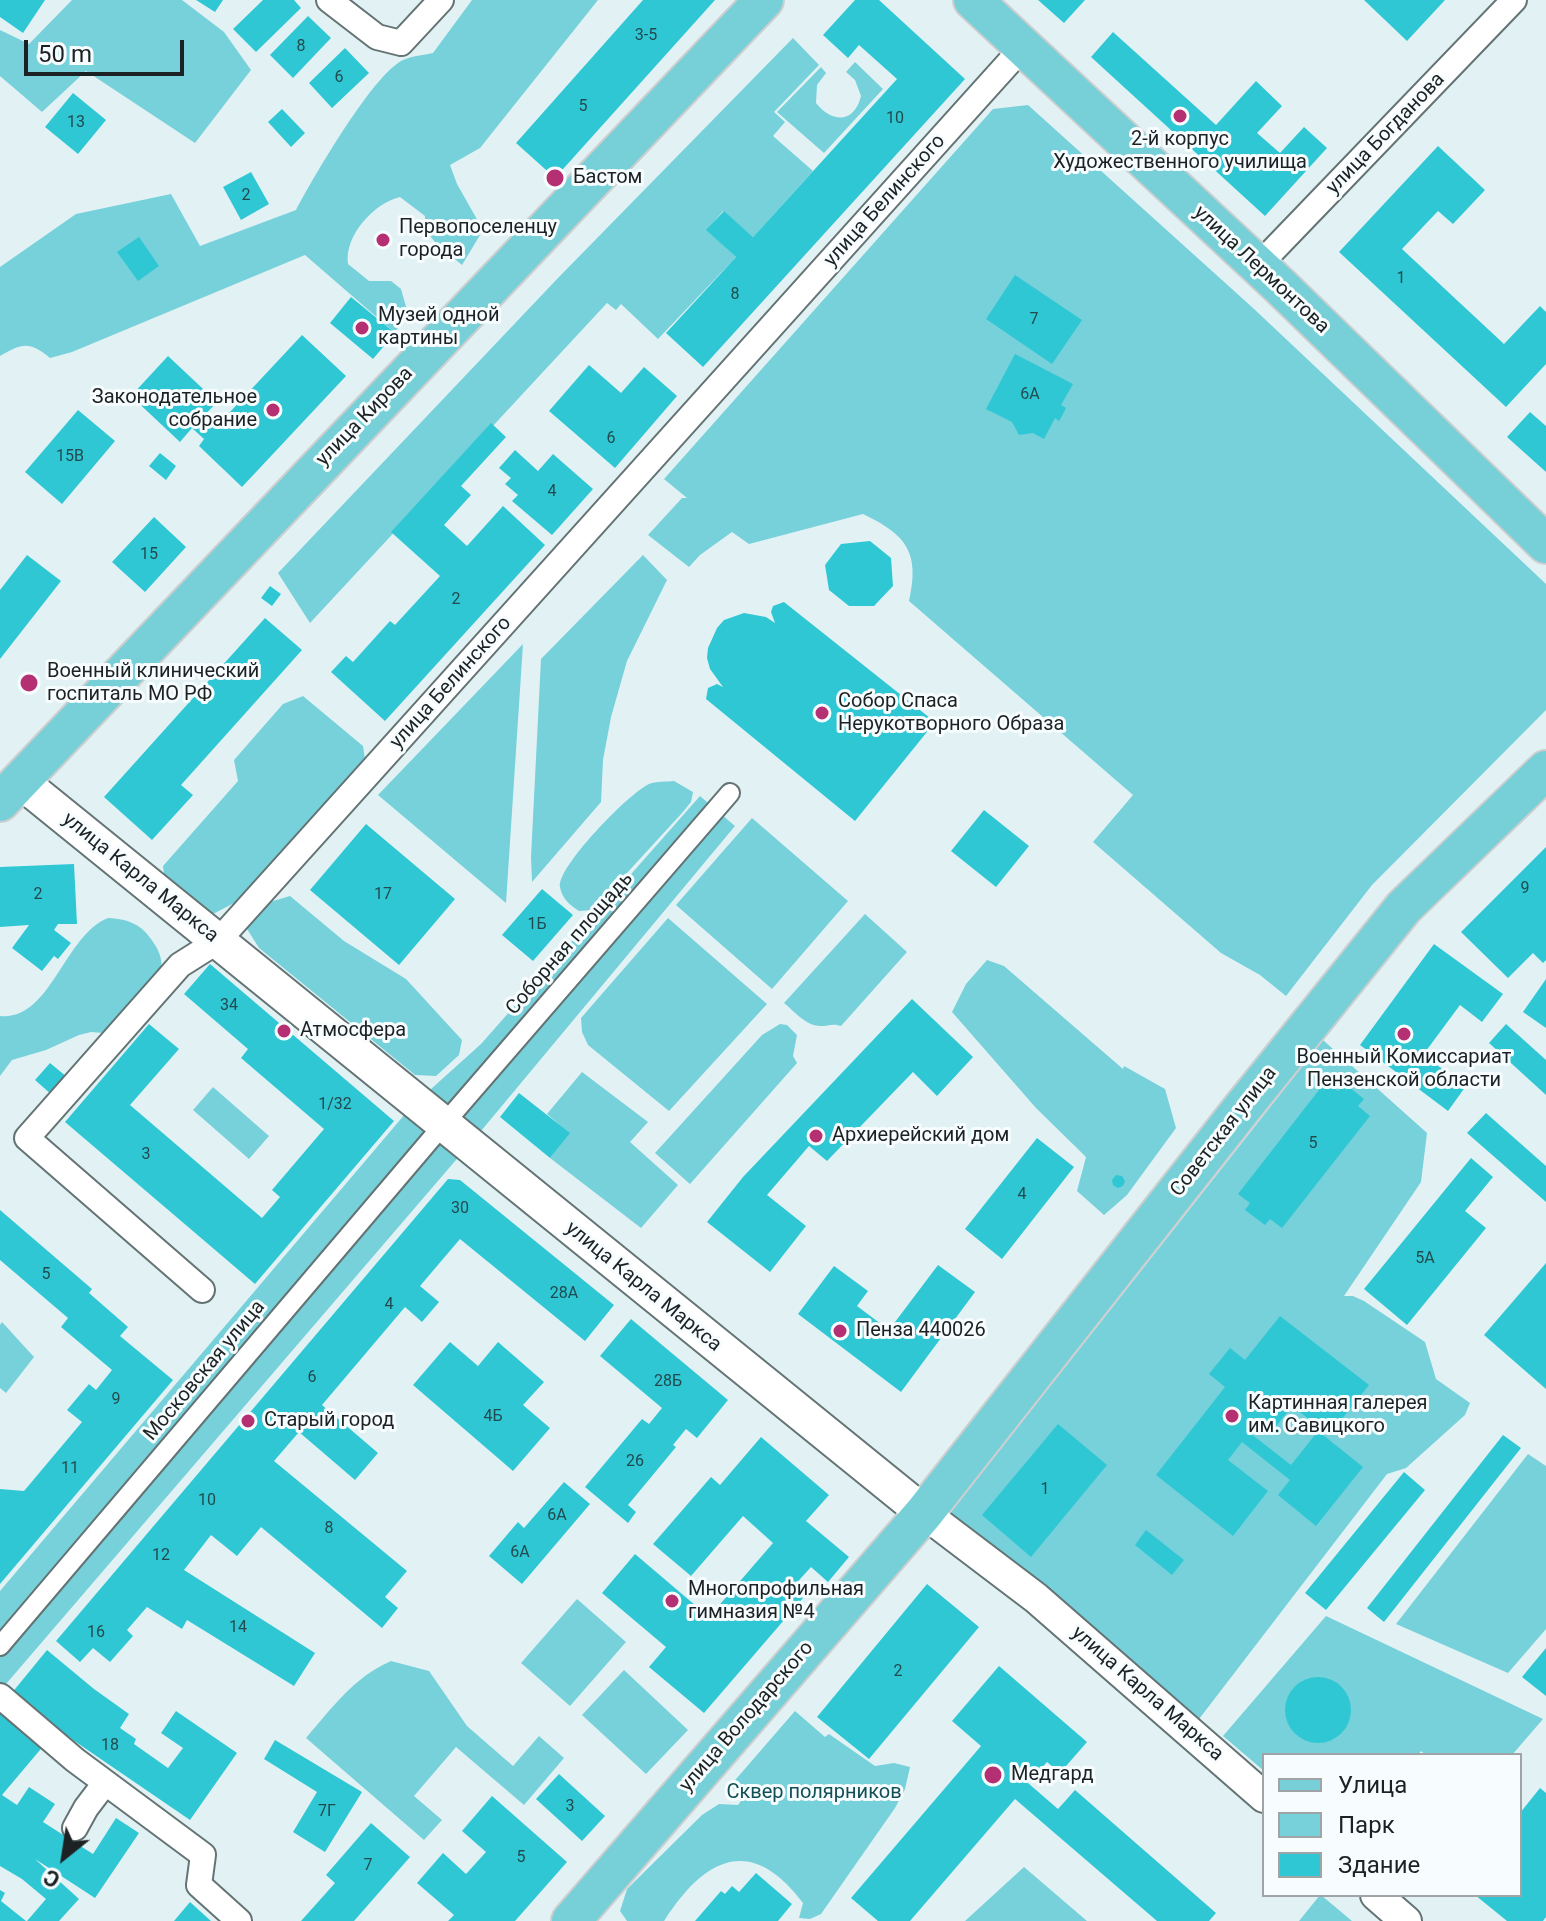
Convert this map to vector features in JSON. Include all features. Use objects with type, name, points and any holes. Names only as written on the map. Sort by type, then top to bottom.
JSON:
[{"type":"main road","name":"улица Кирова","points":[[10,791],[764,0]]},
{"type":"main road","name":"улица Лермонтова","points":[[973,0],[1546,544]]},
{"type":"main road","name":"Советская улица","points":[[924,1513],[1404,907],[1546,770]]},
{"type":"main road","name":"улица Карла Маркса","points":[[10,791],[218,941],[924,1513]]},
{"type":"main road","name":"улица Володарского","points":[[571,1921],[924,1513]]},
{"type":"street","points":[[329,0],[377,37],[401,43],[441,0]]},
{"type":"street","name":"улица Богданова","points":[[1257,267],[1514,0]]},
{"type":"street","name":"улица Белинского","points":[[202,1290],[27,1138],[180,965],[218,941],[1023,47]]},
{"type":"street","name":"Соборная площадь","points":[[443,1125],[730,793]]},
{"type":"street","name":"Московская улица","points":[[0,1646],[443,1125]]},
{"type":"street","name":"улица Карла Маркса","points":[[924,1513],[1036,1598],[1262,1795]]},
{"type":"street","points":[[0,1696],[105,1783],[203,1855],[199,1885],[239,1921]]},
{"type":"street","points":[[75,1828],[105,1783]]},
{"type":"street","points":[[1378,1897],[1406,1921]]},
{"type":"green space","points":[[72,0],[182,0],[224,32],[251,70],[195,143],[86,71],[42,112],[0,76],[0,30],[29,44]]},
{"type":"green space","points":[[472,0],[598,0],[480,148],[450,165],[483,230],[462,265],[432,238],[425,224],[425,216],[400,197],[371,213],[356,232],[348,253],[348,264],[369,281],[391,281],[401,289],[407,310],[395,333],[305,255],[72,352],[50,358],[26,346],[14,348],[0,356],[0,267],[76,214],[171,194],[200,246],[296,210],[345,128],[376,85],[403,60],[433,53]]},
{"type":"green space","points":[[793,38],[819,65],[774,112],[785,122],[773,136],[813,171],[753,237],[723,211],[707,230],[736,257],[658,339],[621,304],[616,310],[607,303],[310,623],[278,573],[558,278]]},
{"type":"green space","points":[[855,62],[883,89],[824,153],[777,112],[821,67],[826,73],[817,85],[816,103],[835,117],[848,116],[861,96],[855,80],[846,72]]},
{"type":"green space","points":[[1028,105],[1253,308],[1546,584],[1546,710],[1372,885],[1286,996],[1260,975],[1221,953],[1093,842],[1133,795],[909,601],[913,570],[911,558],[907,547],[890,530],[863,514],[749,544],[732,532],[689,567],[648,535],[682,498],[687,498],[664,479],[993,109]]},
{"type":"green space","points":[[643,555],[667,580],[627,661],[603,760],[601,802],[532,882],[541,659]]},
{"type":"green space","points":[[523,644],[506,903],[378,795]]},
{"type":"green space","points":[[303,696],[363,746],[365,759],[238,901],[213,914],[164,875],[163,866],[238,781],[234,760],[283,704]]},
{"type":"green space","points":[[674,781],[693,792],[691,802],[593,910],[579,911],[565,898],[560,887],[570,864],[611,815],[639,790],[652,783]]},
{"type":"green space","points":[[700,796],[735,826],[486,1125],[0,1691],[0,1591],[411,1107],[481,1044]]},
{"type":"green space","points":[[752,818],[848,901],[772,989],[676,905]]},
{"type":"green space","points":[[290,896],[344,941],[406,979],[462,1040],[459,1055],[436,1076],[415,1075],[259,948],[247,929],[270,902]]},
{"type":"green space","points":[[865,914],[907,952],[841,1026],[810,1024],[784,1003]]},
{"type":"green space","points":[[108,918],[137,926],[153,942],[159,953],[161,968],[152,985],[103,1033],[79,1035],[46,1050],[12,1060],[0,1076],[0,1016],[17,1014],[32,1005],[45,992],[80,941],[93,927]]},
{"type":"green space","points":[[668,918],[767,1004],[669,1111],[588,1045],[582,1032],[581,1018]]},
{"type":"green space","points":[[987,960],[1004,966],[1123,1069],[1124,1066],[1165,1089],[1176,1128],[1127,1195],[1104,1215],[1077,1191],[1086,1157],[1036,1108],[952,1012],[966,984]]},
{"type":"green space","points":[[780,1024],[787,1025],[797,1035],[793,1056],[797,1063],[690,1184],[655,1153],[762,1035]]},
{"type":"green space","points":[[1323,1040],[1427,1133],[1421,1182],[1344,1296],[1364,1301],[1425,1342],[1436,1379],[1470,1403],[1465,1415],[1406,1468],[1387,1474],[1196,1723],[947,1517]]},
{"type":"green space","points":[[582,1072],[648,1122],[630,1142],[678,1185],[641,1228],[550,1158],[569,1133],[547,1114]]},
{"type":"green space","points":[[213,1087],[269,1136],[249,1159],[193,1110]]},
{"type":"green space","points":[[2,1322],[34,1357],[6,1393],[0,1388]]},
{"type":"green space","points":[[1528,1454],[1546,1466],[1546,1629],[1508,1673],[1396,1624]]},
{"type":"green space","points":[[577,1599],[626,1642],[570,1706],[521,1663]]},
{"type":"green space","points":[[1326,1616],[1543,1719],[1514,1753],[1262,1753],[1262,1769],[1223,1736]]},
{"type":"green space","points":[[391,1661],[429,1671],[467,1726],[513,1766],[539,1736],[564,1758],[524,1805],[456,1747],[414,1796],[442,1820],[424,1840],[306,1738],[355,1684]]},
{"type":"green space","points":[[624,1670],[688,1730],[646,1774],[582,1715]]},
{"type":"green space","name":"Сквер полярников","points":[[795,1711],[825,1737],[829,1734],[875,1766],[894,1763],[910,1767],[905,1789],[895,1808],[821,1914],[810,1919],[799,1918],[803,1903],[784,1881],[765,1868],[747,1861],[729,1862],[712,1869],[696,1881],[664,1921],[627,1921],[620,1911],[627,1889],[702,1815],[719,1804],[738,1805],[744,1797],[730,1786]]},
{"type":"green space","points":[[1024,1867],[1087,1921],[965,1921]]},
{"type":"green space","points":[[1318,1897],[1323,1897],[1352,1921],[1299,1921]]},
{"type":"building","points":[[0,0],[45,0],[23,33],[0,17]]},
{"type":"building","points":[[196,0],[223,0],[215,12]]},
{"type":"building","points":[[263,0],[294,0],[301,8],[256,52],[233,29]]},
{"type":"building","points":[[643,0],[715,0],[555,178],[516,143]]},
{"type":"building","points":[[855,0],[879,0],[965,79],[703,367],[666,333],[736,257],[706,230],[724,211],[753,237],[897,79],[859,45],[848,58],[823,35]]},
{"type":"building","points":[[1038,0],[1085,0],[1064,23]]},
{"type":"building","points":[[1364,0],[1445,0],[1407,41]]},
{"type":"building","points":[[308,16],[331,38],[293,78],[270,55]]},
{"type":"building","name":"2-й корпус Художественного училища","points":[[1113,32],[1216,125],[1256,81],[1282,106],[1257,133],[1280,153],[1304,127],[1327,148],[1265,216],[1091,57]]},
{"type":"building","points":[[345,48],[369,73],[332,108],[309,83]]},
{"type":"building","points":[[73,93],[106,120],[78,154],[45,127]]},
{"type":"building","points":[[282,109],[305,133],[291,147],[268,122]]},
{"type":"building","points":[[1438,146],[1485,190],[1453,224],[1438,211],[1402,249],[1504,344],[1540,306],[1546,312],[1546,364],[1506,407],[1339,252]]},
{"type":"building","points":[[251,172],[269,204],[241,220],[223,187]]},
{"type":"building","points":[[139,237],[159,266],[138,281],[117,252]]},
{"type":"building","points":[[1015,275],[1082,320],[1052,364],[986,319]]},
{"type":"building","name":"Музей одной картины","points":[[351,297],[395,333],[373,359],[330,323]]},
{"type":"building","name":"Законодательное собрание","points":[[302,335],[346,376],[242,487],[199,446],[204,439],[192,428],[180,442],[131,396],[168,356],[217,402],[203,417],[215,428]]},
{"type":"building","points":[[1015,354],[1073,384],[1061,405],[1066,408],[1063,414],[1059,421],[1055,418],[1044,439],[1033,433],[1019,435],[1012,422],[986,409]]},
{"type":"building","points":[[589,365],[621,393],[644,367],[677,396],[615,468],[549,411]]},
{"type":"building","points":[[78,410],[115,441],[62,504],[25,472]]},
{"type":"building","points":[[1530,412],[1546,426],[1546,472],[1507,437]]},
{"type":"building","points":[[491,423],[506,437],[461,486],[471,495],[444,525],[467,546],[503,506],[545,545],[385,721],[331,672],[346,656],[353,662],[390,621],[395,625],[440,576],[391,532]]},
{"type":"building","points":[[515,450],[538,471],[553,454],[593,489],[552,535],[512,501],[518,495],[505,484],[511,478],[499,468]]},
{"type":"building","points":[[160,453],[176,466],[166,480],[149,466]]},
{"type":"building","points":[[154,517],[186,547],[145,592],[112,562]]},
{"type":"building","points":[[870,541],[891,558],[893,586],[874,606],[849,606],[829,590],[825,565],[841,544]]},
{"type":"building","points":[[27,555],[61,581],[0,659],[0,590]]},
{"type":"building","points":[[270,586],[281,594],[272,606],[261,598]]},
{"type":"building","name":"Собор Спаса Нерукотворного Образа","points":[[784,602],[935,722],[855,821],[706,699],[708,688],[717,684],[723,687],[710,669],[707,658],[717,628],[724,620],[744,613],[766,617],[775,623],[771,612],[773,606]]},
{"type":"building","points":[[265,618],[302,650],[181,785],[193,795],[152,840],[104,797]]},
{"type":"building","points":[[984,810],[1029,846],[996,887],[951,851]]},
{"type":"building","points":[[366,824],[455,899],[399,965],[310,890]]},
{"type":"building","points":[[1546,847],[1546,960],[1543,963],[1533,953],[1508,978],[1461,932]]},
{"type":"building","points":[[74,864],[77,924],[58,924],[54,930],[71,943],[58,959],[54,956],[42,971],[12,948],[29,925],[0,927],[0,867]]},
{"type":"building","points":[[542,889],[573,915],[533,961],[502,935]]},
{"type":"building","name":"Военный Комиссариат Пензенской области","points":[[1434,944],[1503,994],[1482,1022],[1460,1005],[1423,1055],[1466,1086],[1448,1111],[1360,1045]]},
{"type":"building","points":[[210,964],[394,1121],[255,1284],[65,1122],[149,1024],[179,1049],[130,1105],[262,1218],[280,1197],[272,1190],[324,1129],[241,1058],[248,1049],[184,994]]},
{"type":"building","points":[[1546,979],[1546,1028],[1523,1012]]},
{"type":"building","name":"Архиерейский дом","points":[[912,999],[973,1057],[937,1096],[913,1072],[827,1161],[809,1146],[767,1195],[806,1226],[770,1272],[707,1222],[743,1177]]},
{"type":"building","points":[[1506,1024],[1546,1060],[1546,1095],[1489,1043]]},
{"type":"building","points":[[50,1063],[67,1077],[52,1095],[35,1080]]},
{"type":"building","points":[[1326,1081],[1338,1091],[1344,1083],[1364,1099],[1358,1106],[1370,1116],[1282,1228],[1270,1219],[1265,1225],[1245,1210],[1250,1203],[1238,1194]]},
{"type":"building","points":[[519,1093],[570,1133],[550,1158],[500,1117]]},
{"type":"building","points":[[1486,1113],[1546,1166],[1546,1202],[1467,1133]]},
{"type":"building","points":[[1037,1138],[1074,1167],[1002,1259],[965,1229]]},
{"type":"building","points":[[1471,1158],[1493,1177],[1465,1211],[1486,1228],[1407,1325],[1364,1289]]},
{"type":"building","points":[[1116,1175],[1122,1176],[1125,1181],[1118,1188],[1112,1180]]},
{"type":"building","points":[[448,1179],[460,1180],[614,1305],[585,1341],[460,1239],[420,1286],[439,1302],[422,1322],[405,1307],[322,1405],[378,1453],[355,1480],[299,1432],[274,1461],[407,1571],[385,1597],[398,1608],[382,1628],[261,1527],[237,1556],[211,1535],[184,1570],[315,1653],[294,1686],[187,1620],[182,1629],[147,1607],[127,1630],[133,1636],[110,1662],[93,1648],[80,1662],[56,1641]]},
{"type":"building","points":[[0,1210],[92,1289],[89,1293],[128,1327],[120,1336],[173,1380],[0,1584],[0,1489],[24,1491],[82,1422],[67,1410],[89,1384],[96,1390],[112,1370],[61,1327],[68,1318],[0,1260]]},
{"type":"building","points":[[1546,1263],[1546,1389],[1484,1335]]},
{"type":"building","points":[[938,1265],[975,1292],[901,1392],[798,1314],[834,1266],[868,1291],[857,1306],[889,1330]]},
{"type":"building","points":[[1280,1316],[1369,1385],[1329,1435],[1292,1406],[1271,1433],[1257,1422],[1250,1433],[1291,1465],[1318,1431],[1363,1467],[1316,1526],[1278,1495],[1290,1480],[1242,1442],[1228,1460],[1268,1491],[1233,1536],[1156,1475],[1225,1387],[1209,1374],[1230,1348],[1245,1360]]},
{"type":"building","points":[[631,1319],[728,1400],[697,1438],[686,1429],[673,1445],[676,1447],[628,1505],[636,1512],[628,1523],[585,1487],[642,1419],[649,1424],[662,1408],[600,1356]]},
{"type":"building","points":[[450,1342],[478,1366],[498,1342],[544,1382],[523,1405],[550,1428],[513,1471],[413,1385]]},
{"type":"building","points":[[1058,1424],[1107,1465],[1031,1557],[982,1515]]},
{"type":"building","points":[[1503,1435],[1521,1448],[1384,1622],[1367,1608]]},
{"type":"building","points":[[761,1437],[829,1495],[806,1521],[849,1557],[828,1582],[811,1567],[792,1588],[803,1598],[704,1713],[649,1667],[666,1647],[602,1593],[635,1554],[709,1617],[773,1543],[743,1516],[691,1576],[653,1544],[711,1477],[720,1485]]},
{"type":"building","points":[[1404,1472],[1425,1490],[1326,1610],[1305,1593]]},
{"type":"building","points":[[564,1482],[590,1504],[522,1584],[489,1556],[518,1522],[524,1528]]},
{"type":"building","points":[[1146,1530],[1184,1560],[1172,1575],[1135,1545]]},
{"type":"building","points":[[927,1584],[979,1627],[869,1759],[817,1717]]},
{"type":"building","points":[[1546,1648],[1546,1696],[1522,1677]]},
{"type":"building","points":[[47,1650],[129,1714],[120,1728],[136,1739],[134,1744],[168,1768],[183,1748],[161,1733],[176,1711],[237,1753],[190,1820],[32,1712],[11,1694]]},
{"type":"building","points":[[999,1666],[1087,1742],[1060,1773],[1047,1762],[1028,1783],[1058,1809],[1075,1790],[1216,1913],[1209,1921],[1157,1921],[1015,1799],[910,1921],[878,1921],[851,1898],[981,1746],[952,1721]]},
{"type":"building","points":[[1318,1677],[1331,1680],[1341,1687],[1348,1697],[1351,1710],[1348,1723],[1341,1733],[1331,1740],[1318,1743],[1305,1740],[1295,1733],[1288,1723],[1285,1710],[1288,1697],[1295,1687],[1305,1680]]},
{"type":"building","points":[[0,1706],[45,1744],[2,1795],[17,1805],[29,1787],[55,1804],[43,1822],[93,1854],[116,1818],[139,1833],[95,1898],[35,1859],[79,1899],[59,1921],[27,1921],[46,1899],[0,1866]]},
{"type":"building","points":[[275,1740],[362,1792],[325,1852],[293,1832],[317,1792],[264,1759]]},
{"type":"building","points":[[559,1774],[605,1816],[582,1841],[536,1799]]},
{"type":"building","points":[[1540,1788],[1546,1793],[1546,1917],[1543,1921],[1507,1921],[1477,1897],[1522,1897],[1522,1810]]},
{"type":"building","points":[[492,1796],[567,1862],[515,1921],[448,1921],[454,1915],[417,1883],[443,1853],[466,1874],[486,1852],[462,1831]]},
{"type":"building","points":[[371,1823],[410,1857],[354,1921],[301,1921],[335,1883],[326,1875]]},
{"type":"building","points":[[756,1873],[792,1904],[778,1921],[695,1921],[721,1891],[725,1894],[732,1886],[739,1892]]},
{"type":"building","points":[[0,1890],[5,1893],[1,1901],[26,1921],[0,1921]]},
{"type":"building","points":[[190,1902],[211,1921],[174,1921]]},
{"type":"place","name":"2-й корпус Художественного училища","points":[[1180,116]]},
{"type":"place","name":"Бастом","points":[[555,178]]},
{"type":"place","name":"Первопоселенцу города","points":[[383,240]]},
{"type":"place","name":"Музей одной картины","points":[[362,328]]},
{"type":"place","name":"Законодательное собрание","points":[[273,410]]},
{"type":"place","name":"Военный клинический госпиталь МО РФ","points":[[29,683]]},
{"type":"place","name":"Собор Спаса Нерукотворного Образа","points":[[822,713]]},
{"type":"place","name":"Атмосфера","points":[[284,1031]]},
{"type":"place","name":"Военный Комиссариат Пензенской области","points":[[1404,1034]]},
{"type":"place","name":"Архиерейский дом","points":[[816,1136]]},
{"type":"place","name":"Пенза 440026","points":[[840,1331]]},
{"type":"place","name":"Картинная галерея им. Савицкого","points":[[1232,1416]]},
{"type":"place","name":"Старый город","points":[[248,1421]]},
{"type":"place","name":"Многопрофильная гимназия №4","points":[[672,1601]]},
{"type":"place","name":"Медгард","points":[[993,1775]]}]
